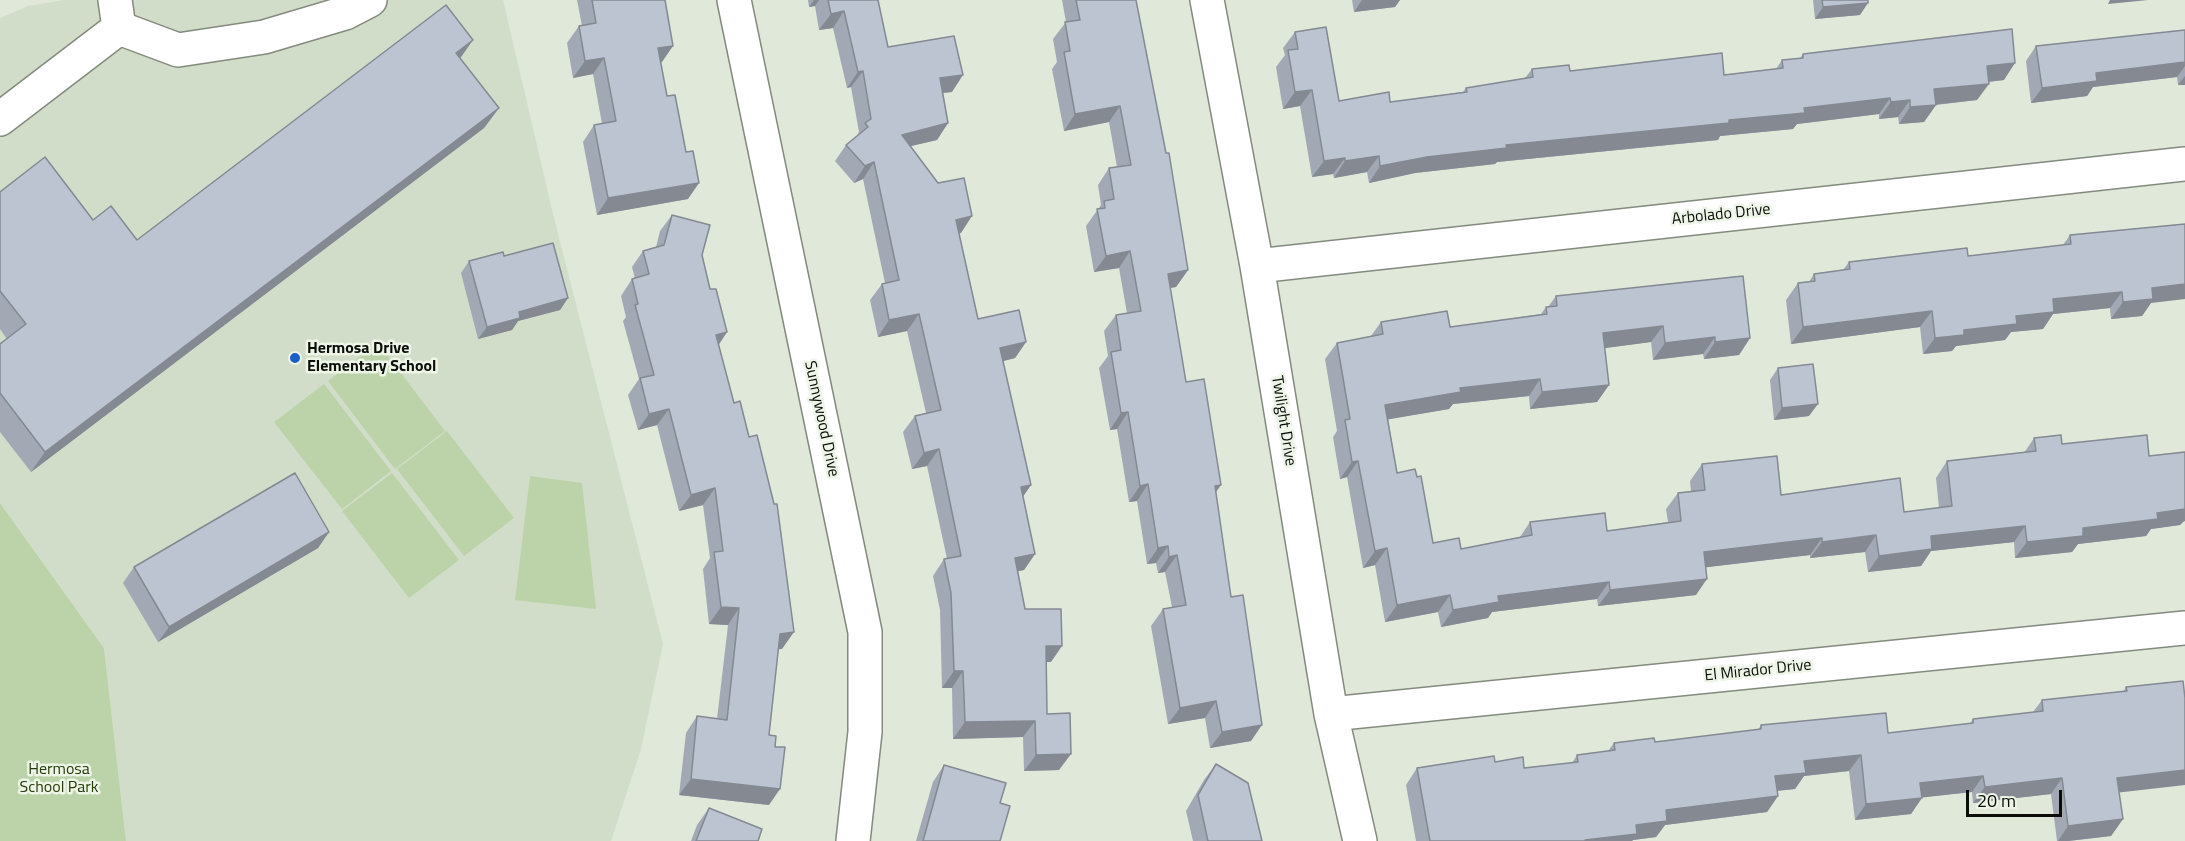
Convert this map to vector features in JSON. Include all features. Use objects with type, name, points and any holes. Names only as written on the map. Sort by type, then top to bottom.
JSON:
[{"type":"street","points":[[0,119],[116,14],[178,50],[264,37],[345,13],[370,0]]},
{"type":"street","name":"Sunnywood Drive","points":[[734,0],[865,632],[865,732],[853,841]]},
{"type":"street","name":"Twilight Drive","points":[[1207,0],[1257,266],[1331,714],[1360,841]]},
{"type":"street","name":"Arbolado Drive","points":[[1257,266],[2185,164]]},
{"type":"street","name":"El Mirador Drive","points":[[1331,714],[2185,628]]},
{"type":"shaded area","name":"Hermosa Drive Elementary School","points":[[64,0],[503,0],[553,214],[663,644],[641,749],[611,841],[126,841],[104,648],[0,503],[0,18],[28,6]]},
{"type":"green space","points":[[378,343],[445,431],[395,469],[328,381]]},
{"type":"green space","points":[[324,384],[391,471],[342,509],[274,422]]},
{"type":"green space","points":[[447,431],[514,518],[464,556],[397,469]]},
{"type":"green space","points":[[392,473],[459,560],[409,598],[342,511]]},
{"type":"green space","points":[[530,476],[582,483],[596,609],[515,600]]},
{"type":"green space","name":"Hermosa School Park","points":[[0,503],[104,648],[126,841],[0,841]]},
{"type":"building","points":[[592,0],[665,0],[673,46],[658,48],[667,96],[675,95],[686,152],[693,151],[699,183],[608,198],[594,125],[616,121],[604,58],[585,61],[579,26],[596,23]]},
{"type":"building","points":[[828,0],[878,0],[888,47],[954,36],[963,75],[940,78],[948,123],[902,135],[938,183],[964,178],[972,216],[956,220],[978,319],[1019,310],[1026,342],[1000,348],[1031,485],[1021,487],[1035,554],[1015,558],[1025,609],[1061,609],[1062,646],[1046,646],[1047,714],[1070,713],[1071,754],[1036,755],[1035,721],[965,722],[963,671],[954,671],[951,593],[944,559],[961,556],[939,449],[924,453],[915,416],[941,410],[919,314],[889,320],[882,284],[899,280],[874,162],[865,166],[846,145],[868,127],[865,123],[871,119],[863,71],[858,72],[844,11],[831,14]]},
{"type":"building","points":[[1076,0],[1136,0],[1166,153],[1169,153],[1188,270],[1168,274],[1186,382],[1204,379],[1221,485],[1215,486],[1231,597],[1243,595],[1262,725],[1222,732],[1216,701],[1180,708],[1163,609],[1186,605],[1177,555],[1169,557],[1168,546],[1158,548],[1148,484],[1140,486],[1128,412],[1121,413],[1111,352],[1121,350],[1116,315],[1141,311],[1130,251],[1106,256],[1097,209],[1105,208],[1104,201],[1114,199],[1109,168],[1131,165],[1120,106],[1075,114],[1064,52],[1070,51],[1065,22],[1080,20]]},
{"type":"building","points":[[1822,0],[1868,0],[1868,3],[1823,7]]},
{"type":"building","points":[[446,5],[473,40],[456,53],[499,108],[45,452],[0,393],[0,344],[26,324],[0,291],[0,192],[45,157],[93,220],[111,206],[137,240]]},
{"type":"building","points":[[1326,27],[1339,101],[1389,92],[1390,102],[1467,92],[1466,88],[1533,77],[1532,69],[1569,65],[1570,71],[1722,53],[1724,75],[1783,68],[1782,60],[1803,58],[1803,54],[2012,29],[2015,63],[1987,66],[1989,84],[1934,89],[1936,105],[1910,107],[1910,100],[1891,102],[1890,98],[1804,108],[1805,113],[1729,120],[1729,123],[1506,145],[1507,148],[1427,157],[1380,166],[1379,156],[1345,161],[1345,158],[1324,161],[1312,90],[1295,92],[1288,50],[1298,49],[1295,32]]},
{"type":"building","points":[[2185,30],[2185,62],[2096,73],[2097,81],[2042,88],[2036,46]]},
{"type":"building","points":[[672,215],[710,225],[702,255],[710,289],[716,289],[727,332],[716,335],[734,403],[740,401],[749,437],[757,435],[774,504],[777,504],[794,632],[780,634],[769,735],[776,736],[775,747],[785,747],[780,789],[691,779],[697,716],[727,720],[739,608],[721,607],[714,552],[723,551],[715,488],[691,495],[669,409],[649,414],[640,378],[654,375],[635,305],[638,304],[632,279],[649,274],[643,251],[664,245]]},
{"type":"building","points":[[2185,224],[2185,284],[2152,288],[2153,299],[2123,302],[2122,292],[2053,299],[2054,312],[2016,316],[2017,324],[1964,330],[1964,335],[1935,338],[1932,311],[1803,327],[1798,283],[1815,281],[1814,274],[1850,269],[1849,262],[1967,248],[1968,256],[2071,244],[2070,235]]},
{"type":"building","points":[[553,243],[568,298],[519,312],[520,318],[487,327],[469,261],[503,252],[504,256]]},
{"type":"building","points":[[1743,276],[1750,338],[1715,342],[1715,337],[1665,343],[1663,326],[1603,333],[1609,385],[1542,392],[1540,379],[1460,388],[1461,392],[1385,405],[1397,473],[1415,469],[1417,477],[1421,476],[1433,543],[1459,538],[1461,549],[1532,535],[1530,522],[1605,513],[1607,531],[1681,521],[1678,493],[1705,490],[1702,464],[1777,456],[1781,495],[1900,478],[1904,512],[1952,506],[1947,461],[2036,451],[2034,438],[2061,435],[2062,444],[2147,435],[2149,456],[2185,452],[2185,509],[2157,513],[2158,519],[2083,528],[2083,536],[2027,542],[2025,526],[1931,536],[1932,549],[1879,556],[1876,535],[1822,542],[1822,538],[1704,552],[1707,579],[1610,590],[1609,582],[1498,596],[1499,602],[1453,610],[1450,595],[1397,605],[1387,548],[1375,551],[1358,461],[1352,462],[1345,420],[1350,419],[1337,343],[1383,334],[1381,322],[1447,311],[1450,327],[1547,314],[1546,307],[1557,306],[1556,296]]},
{"type":"building","points":[[1813,364],[1818,404],[1782,408],[1778,368]]},
{"type":"building","points":[[295,473],[329,532],[169,627],[134,567]]},
{"type":"building","points":[[2183,681],[2185,770],[2117,778],[2123,819],[2068,826],[2062,778],[1985,787],[1983,776],[1920,783],[1922,798],[1866,804],[1861,755],[1804,761],[1806,773],[1775,776],[1778,796],[1666,810],[1667,821],[1636,825],[1637,834],[1585,841],[1430,841],[1417,768],[1494,756],[1495,762],[1523,757],[1524,768],[1578,762],[1577,755],[1615,750],[1614,743],[1654,738],[1655,742],[1761,729],[1761,725],[1886,713],[1888,733],[1973,723],[1973,719],[2043,711],[2042,700],[2127,691],[2126,687]]},
{"type":"building","points":[[1216,764],[1248,783],[1262,841],[1208,841],[1198,795]]},
{"type":"building","points":[[944,765],[1006,783],[1000,803],[1010,806],[1000,841],[923,841]]},
{"type":"building","points":[[709,808],[762,829],[758,841],[696,841]]},
{"type":"place","name":"Hermosa Drive Elementary School","points":[[295,358]]}]
